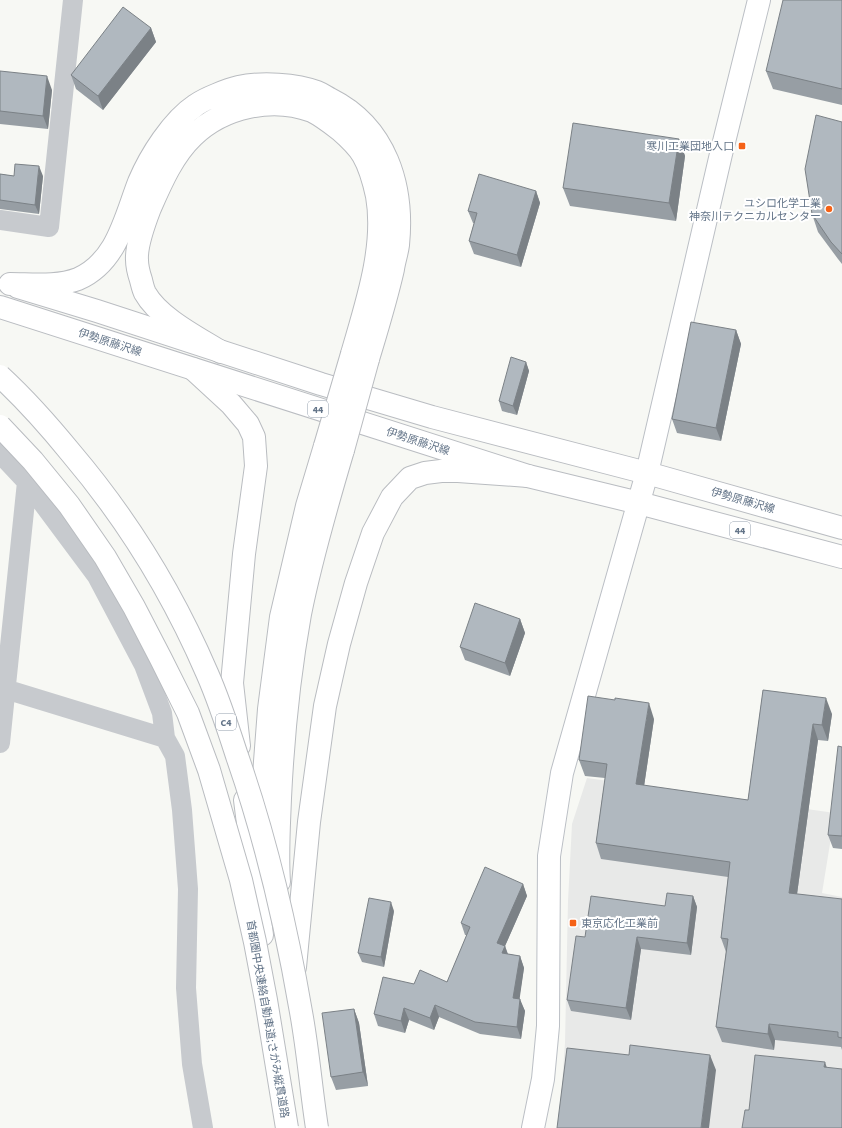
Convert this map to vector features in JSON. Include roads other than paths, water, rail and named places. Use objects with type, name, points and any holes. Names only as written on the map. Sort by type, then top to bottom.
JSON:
[{"type":"main road","points":[[533,1128],[543,1079],[548,1026],[549,856],[562,773],[647,473],[758,0]]},
{"type":"main road","points":[[5,283],[61,284],[79,278],[98,266],[112,250],[140,181],[151,159],[178,121],[196,105],[218,94],[239,87],[260,84],[288,86],[316,92],[346,108],[361,120],[374,136],[391,168],[398,204],[398,246],[388,292],[360,357]]},
{"type":"main road","points":[[221,352],[185,330],[155,307],[144,292],[136,260],[147,217],[158,191],[184,145],[206,125],[235,110],[247,107],[278,104],[296,107],[312,112],[325,119],[350,139],[362,153],[368,166],[377,196],[379,225],[360,357],[334,448],[320,531],[301,614],[289,685],[282,760],[278,860],[280,912],[294,975],[320,1128]]},
{"type":"main road","name":"伊勢原藤沢線","points":[[5,283],[97,311],[321,384],[432,417],[647,473],[842,528]]},
{"type":"main road","name":"伊勢原藤沢線","points":[[0,307],[528,476],[639,503],[842,557]]},
{"type":"main road","points":[[193,369],[231,404],[248,424],[254,437],[256,466],[244,554],[232,683],[256,886],[285,1104],[286,1128]]},
{"type":"main road","name":"C4","points":[[0,376],[50,427],[124,521],[154,569],[181,618],[207,673],[228,727],[246,781],[263,837],[279,901],[301,1013],[317,1128]]},
{"type":"main road","name":"首都圏中央連絡自動車道;さがみ縦貫道路","points":[[0,426],[33,461],[68,505],[105,557],[134,607],[188,712],[209,770],[241,880],[266,1000],[286,1128]]},
{"type":"main road","points":[[256,886],[269,709],[281,617],[307,506],[334,448]]},
{"type":"main road","points":[[294,975],[309,822],[325,706],[341,637],[356,583],[373,533],[392,497],[410,478],[425,473],[441,471],[528,476]]},
{"type":"street","points":[[0,220],[49,227],[73,0]]},
{"type":"street","points":[[0,453],[27,482],[97,576],[144,665],[162,713],[164,738],[175,756],[182,810],[188,889],[186,988],[192,1064],[203,1128]]},
{"type":"street","points":[[0,743],[3,688],[27,482]]},
{"type":"street","points":[[3,688],[164,738]]},
{"type":"place","name":"寒川工業団地入口","points":[[742,146]]},
{"type":"place","name":"ユシロ化学工業 神奈川テクニカルセンター","points":[[829,209]]},
{"type":"place","name":"東京応化工業前","points":[[573,923]]}]
